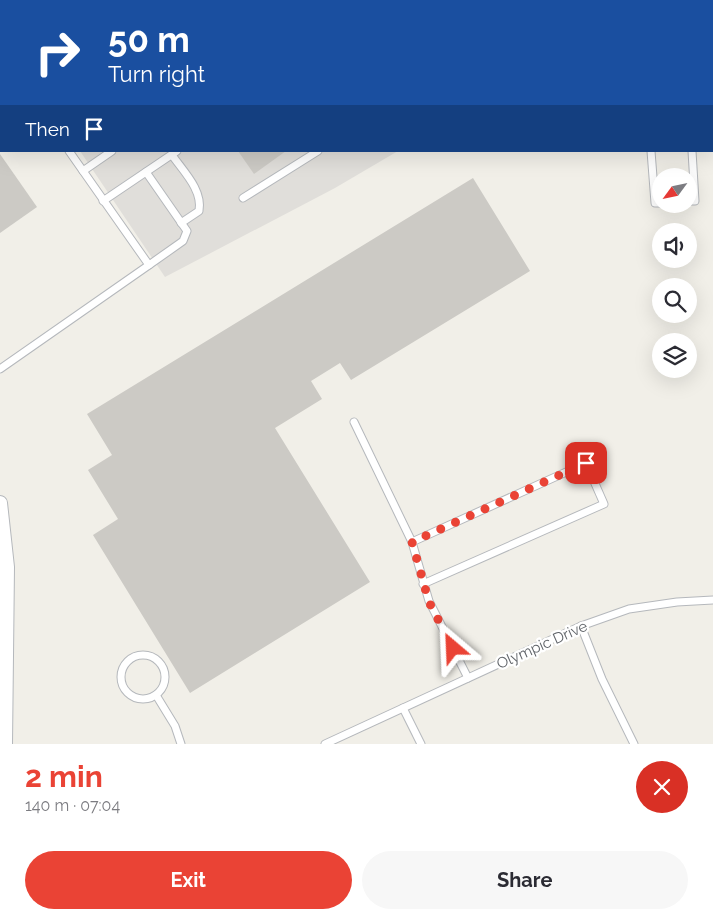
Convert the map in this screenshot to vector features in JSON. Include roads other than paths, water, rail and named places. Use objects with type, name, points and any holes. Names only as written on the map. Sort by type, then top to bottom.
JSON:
[{"type":"street","points":[[0,502],[2,536],[7,567],[4,744]]},
{"type":"lane","points":[[70,152],[149,265]]},
{"type":"lane","points":[[83,171],[111,152]]},
{"type":"lane","points":[[243,198],[316,152]]},
{"type":"lane","points":[[651,152],[652,168]]},
{"type":"lane","points":[[692,152],[693,168]]},
{"type":"lane","points":[[104,200],[174,153],[198,192],[201,202],[200,211],[181,223]]},
{"type":"lane","points":[[0,369],[183,241],[187,231],[146,172]]},
{"type":"lane","points":[[354,422],[412,542],[429,602],[468,678]]},
{"type":"lane","points":[[412,542],[586,463],[604,504],[423,584]]},
{"type":"lane","name":"Olympic Drive","points":[[325,744],[581,626],[629,609],[677,602],[713,600]]},
{"type":"lane","points":[[581,626],[602,679],[634,744]]},
{"type":"lane","points":[[137,655],[145,655],[159,661],[163,667],[165,682],[156,695],[150,698],[136,698],[124,690],[120,676],[122,669],[130,658],[137,655]]},
{"type":"lane","points":[[156,695],[175,726],[181,744]]},
{"type":"lane","points":[[403,708],[421,744]]}]
